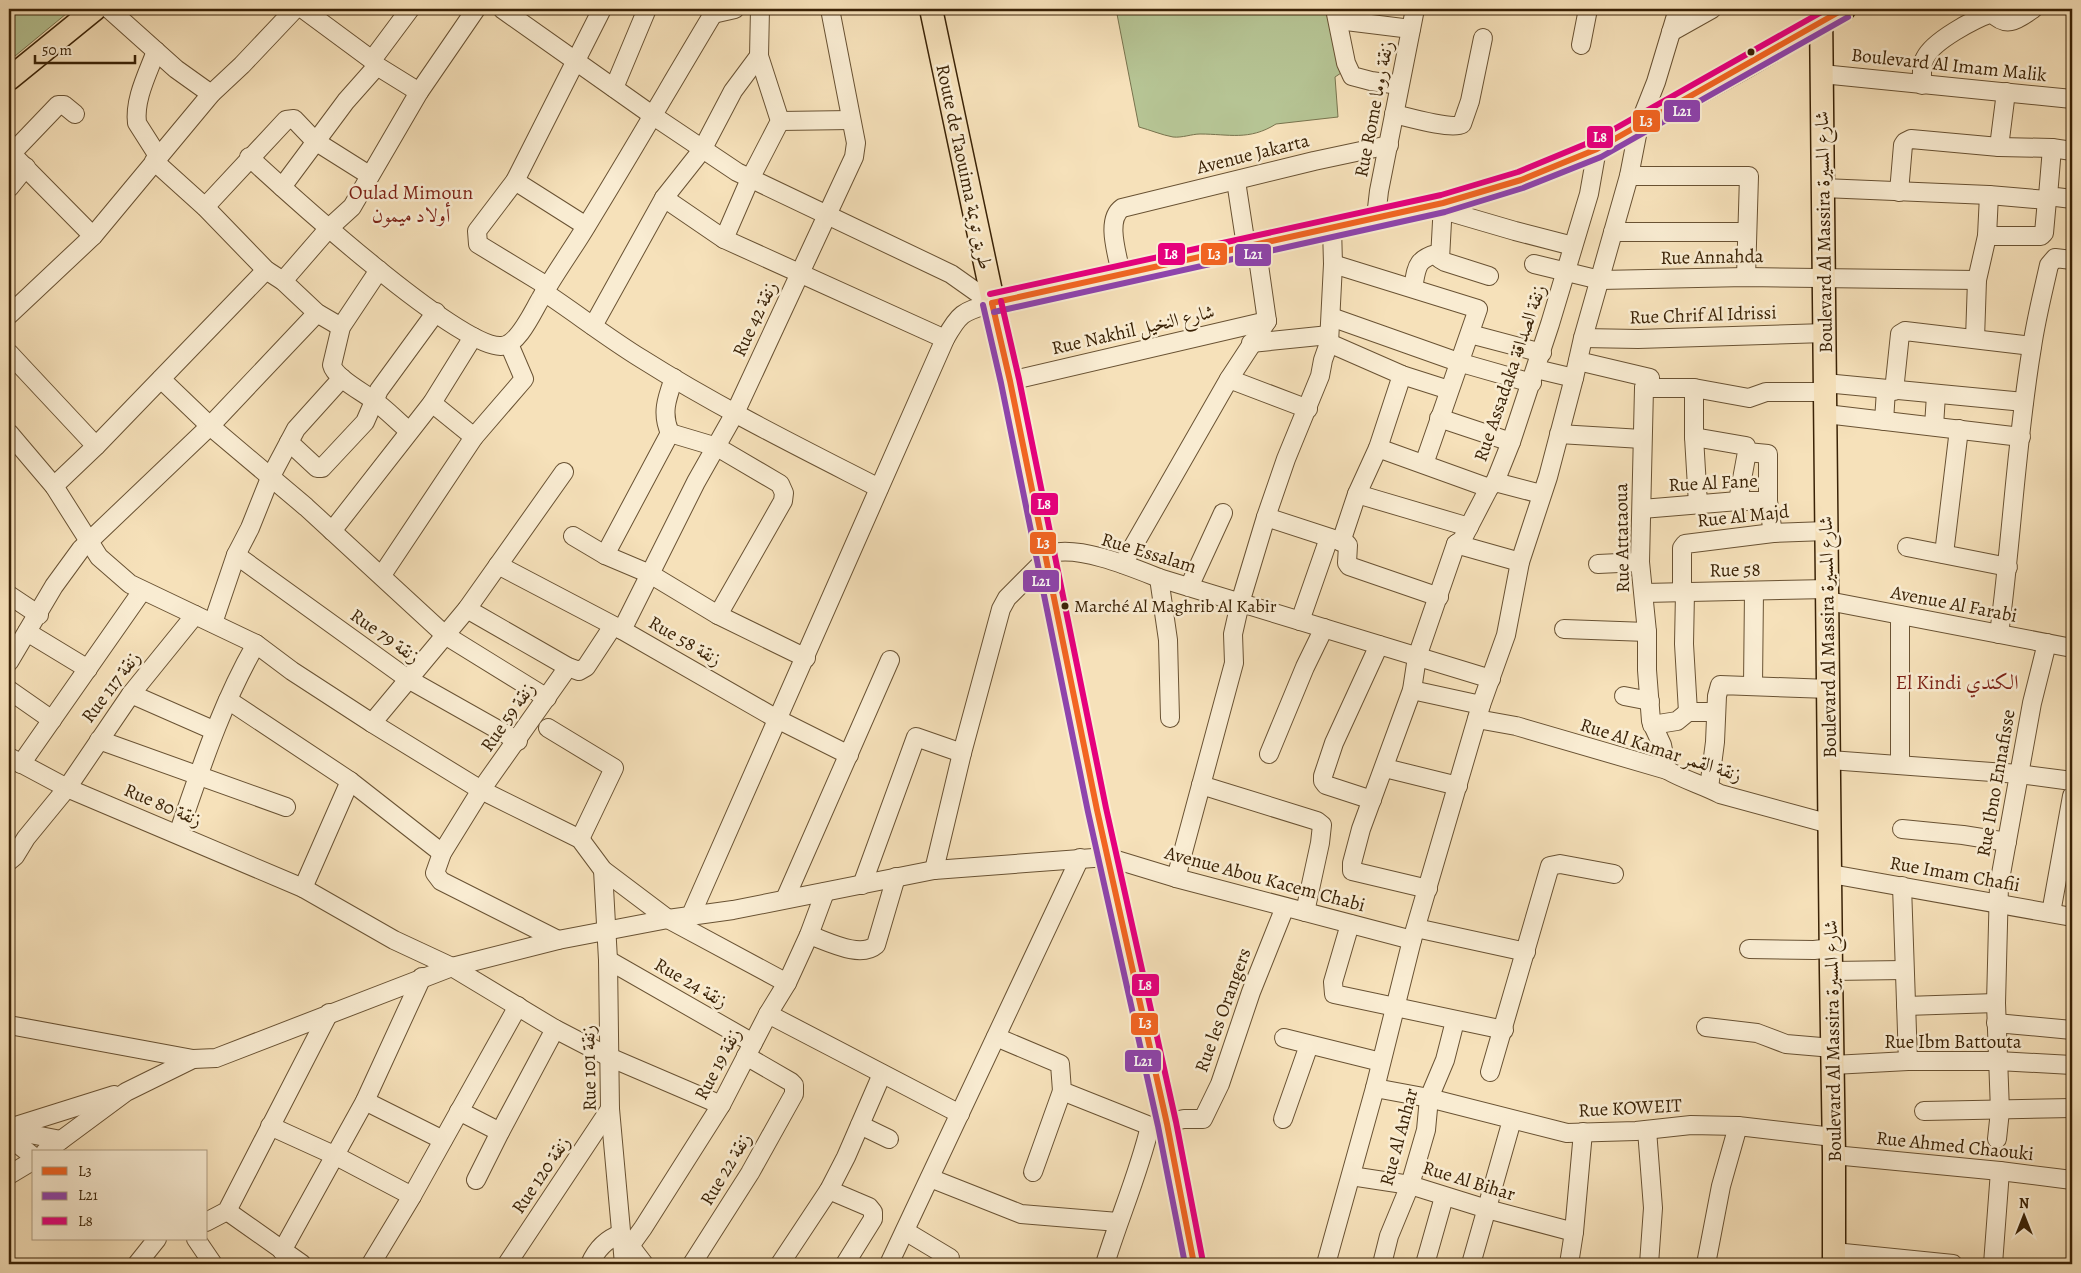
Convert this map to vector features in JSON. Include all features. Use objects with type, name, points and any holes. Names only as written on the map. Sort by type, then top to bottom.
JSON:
[{"type":"main road","points":[[9,79],[95,9]]},
{"type":"main road","name":"Route de Taouima طريق تويمة","points":[[931,9],[1010,381],[1107,857],[1158,1125],[1194,1264]]},
{"type":"main road","points":[[992,302],[1332,227],[1443,206],[1521,180],[1597,149],[1746,66],[1821,15],[1844,9]]},
{"type":"main road","name":"Boulevard Al Massira شارع المسيرة","points":[[1821,15],[1834,1258]]},
{"type":"street","points":[[109,9],[176,69],[210,94]]},
{"type":"street","points":[[9,314],[93,236],[210,94],[242,65],[295,9]]},
{"type":"street","points":[[303,9],[375,63],[419,92]]},
{"type":"street","points":[[282,187],[375,63],[410,9]]},
{"type":"street","points":[[283,281],[329,228],[352,208],[369,175],[419,92],[476,9]]},
{"type":"street","points":[[502,9],[702,150],[750,179],[951,274],[992,302]]},
{"type":"street","points":[[602,9],[515,181],[479,226],[478,244],[546,289],[593,326],[674,378],[735,413],[879,488]]},
{"type":"street","points":[[614,88],[647,9]]},
{"type":"street","points":[[250,157],[379,270],[436,312],[473,337],[495,346],[510,344],[517,338],[586,226],[714,11],[735,9]]},
{"type":"street","points":[[724,239],[750,179],[780,121],[760,56],[760,9]]},
{"type":"street","name":"Rue 42 زنقة","points":[[568,667],[574,670],[583,670],[617,628],[650,574],[696,482],[735,413],[854,157],[856,143],[830,9]]},
{"type":"street","name":"Rue Rome زنقة روما","points":[[1376,218],[1415,9]]},
{"type":"street","points":[[1581,45],[1588,9]]},
{"type":"street","points":[[1328,1264],[1414,934],[1479,712],[1511,617],[1520,562],[1548,477],[1640,125],[1656,82],[1678,9]]},
{"type":"street","points":[[1671,32],[1712,9]]},
{"type":"street","points":[[1922,84],[1923,61],[1931,48],[1959,28],[1991,11],[2001,21],[2010,21],[2033,9]]},
{"type":"street","points":[[1400,85],[1352,76],[1346,63],[1337,14],[1411,29]]},
{"type":"street","points":[[1394,114],[1431,123],[1459,126],[1463,122],[1470,101],[1483,38]]},
{"type":"street","points":[[156,51],[140,98],[136,117],[156,158],[266,270],[283,281],[317,313],[341,327]]},
{"type":"street","points":[[593,326],[664,198],[702,150],[733,91],[760,56]]},
{"type":"street","name":"Boulevard Al Imam Malik","points":[[1822,74],[2072,99]]},
{"type":"street","points":[[1999,146],[2006,92]]},
{"type":"street","points":[[75,114],[68,108],[58,105],[10,152],[93,236]]},
{"type":"street","points":[[205,207],[250,157],[290,118],[294,119],[315,142],[369,175]]},
{"type":"street","points":[[780,121],[851,120]]},
{"type":"street","points":[[1899,192],[1903,146],[1908,140],[1917,138],[2072,151]]},
{"type":"street","name":"Avenue Jakarta","points":[[1121,274],[1113,222],[1118,211],[1129,206],[1314,161],[1389,145]]},
{"type":"street","points":[[1987,236],[2041,236],[2044,233],[2052,148]]},
{"type":"street","name":"Rue Assadaka زنقة الصداقة","points":[[1428,890],[1352,872],[1351,868],[1361,829],[1385,768],[1412,690],[1417,657],[1456,544],[1462,540],[1492,485],[1511,442],[1537,368],[1589,194],[1597,149]]},
{"type":"street","points":[[9,188],[26,167]]},
{"type":"street","points":[[1628,176],[1749,176],[1746,277]]},
{"type":"street","points":[[515,181],[586,226]]},
{"type":"street","points":[[1123,564],[1229,379],[1267,321],[1236,181]]},
{"type":"street","points":[[1823,188],[2072,199]]},
{"type":"street","points":[[1975,339],[1978,280],[1987,236],[1989,195]]},
{"type":"street","points":[[664,198],[724,239],[945,339]]},
{"type":"street","points":[[1489,276],[1441,260],[1439,253],[1443,206],[1515,231],[1573,246]]},
{"type":"street","points":[[1176,878],[1234,663],[1233,634],[1240,603],[1286,459],[1320,376],[1322,360],[1329,339],[1333,264],[1332,227]]},
{"type":"street","points":[[1613,232],[1747,232]]},
{"type":"street","points":[[1413,288],[1420,261],[1439,253]]},
{"type":"street","points":[[1999,634],[2008,567],[2024,402],[2032,346],[2051,260],[2058,258],[2072,260]]},
{"type":"street","points":[[1333,264],[1477,308],[1470,334],[1458,362],[1424,464]]},
{"type":"street","name":"Rue Annahda","points":[[1534,264],[1600,280],[1746,277],[1978,280]]},
{"type":"street","points":[[54,486],[96,446],[266,270]]},
{"type":"street","points":[[379,270],[341,327],[332,365],[333,369],[342,378],[374,400],[408,431]]},
{"type":"street","points":[[691,915],[777,719],[806,658],[945,339],[959,316],[992,302]]},
{"type":"street","points":[[289,442],[317,468],[322,468],[365,422],[379,390],[436,312]]},
{"type":"street","points":[[9,662],[39,615],[54,586],[81,549],[210,426],[317,313]]},
{"type":"street","points":[[1331,317],[1458,362],[1576,369],[1644,382],[1694,388],[1749,398],[1764,392],[1825,396],[1890,390],[2024,402]]},
{"type":"street","name":"Rue Nakhil شارع النخيل","points":[[1010,381],[1267,321]]},
{"type":"street","points":[[1884,421],[1900,334],[1905,331],[2032,346]]},
{"type":"street","name":"Rue Chrif Al Idrissi","points":[[1583,338],[1638,339],[1825,333]]},
{"type":"street","points":[[1470,334],[1537,368]]},
{"type":"street","points":[[332,531],[408,431],[432,403],[473,337]]},
{"type":"street","points":[[1251,343],[1329,339],[1402,375],[1449,390]]},
{"type":"street","points":[[382,576],[474,437],[524,378],[510,344]]},
{"type":"street","points":[[9,353],[96,446]]},
{"type":"street","points":[[1300,621],[1339,545],[1357,494],[1378,448],[1402,375]]},
{"type":"street","points":[[213,623],[236,555],[250,528],[270,478],[296,429],[342,378]]},
{"type":"street","points":[[674,378],[664,410],[665,422],[670,433],[717,447],[780,484],[784,497],[718,615]]},
{"type":"street","points":[[161,379],[210,426],[332,531],[445,635],[547,698]]},
{"type":"street","points":[[1229,379],[1308,409]]},
{"type":"street","name":"Rue Attataoua","points":[[1644,382],[1640,562],[1647,632],[1647,670],[1652,725],[1662,744],[1667,770]]},
{"type":"street","points":[[1694,388],[1694,438],[1698,504]]},
{"type":"street","points":[[1934,426],[1936,395]]},
{"type":"street","points":[[1825,396],[1884,421],[2021,437]]},
{"type":"street","points":[[432,403],[474,437]]},
{"type":"street","points":[[1439,418],[1511,442]]},
{"type":"street","points":[[1944,554],[1959,429]]},
{"type":"street","points":[[605,555],[670,433]]},
{"type":"street","points":[[1559,434],[1642,439]]},
{"type":"street","points":[[9,435],[54,486],[99,557],[142,591],[256,644],[372,723],[482,790],[580,839],[603,870],[668,919],[788,983]]},
{"type":"street","points":[[1694,438],[1744,445],[1747,452],[1738,501]]},
{"type":"street","points":[[1378,448],[1492,485],[1541,494]]},
{"type":"street","points":[[1747,452],[1768,454],[1768,501]]},
{"type":"street","points":[[372,723],[467,609],[564,472]]},
{"type":"street","points":[[1357,494],[1469,527]]},
{"type":"street","name":"Rue Al Fane","points":[[1642,509],[1738,501],[1768,501],[1772,526]]},
{"type":"street","points":[[1189,587],[1223,514]]},
{"type":"street","points":[[1266,518],[1339,545],[1348,566],[1439,597]]},
{"type":"street","name":"Rue Al Majd","points":[[1683,592],[1683,545],[1772,526],[1826,531]]},
{"type":"street","points":[[573,536],[605,555],[650,574],[718,615],[806,658]]},
{"type":"street","points":[[1456,544],[1520,562]]},
{"type":"street","points":[[1907,547],[2008,567]]},
{"type":"street","name":"Rue Essalam","points":[[1046,558],[1052,553],[1061,551],[1123,564],[1159,578],[1491,679]]},
{"type":"street","name":"Rue 79 زنقة","points":[[236,555],[408,679],[518,741]]},
{"type":"street","points":[[934,870],[962,753],[1001,608],[1007,598],[1046,558]]},
{"type":"street","points":[[1598,564],[1640,562]]},
{"type":"street","name":"Rue 58 زنقة","points":[[498,565],[617,628],[777,719],[849,755]]},
{"type":"street","points":[[1159,578],[1168,640],[1170,718]]},
{"type":"street","points":[[1753,685],[1754,590]]},
{"type":"street","name":"Rue 58","points":[[1644,593],[1754,590],[1828,595]]},
{"type":"street","points":[[15,761],[52,720],[142,591]]},
{"type":"street","points":[[1683,592],[1688,712]]},
{"type":"street","points":[[9,595],[39,615]]},
{"type":"street","name":"Avenue Al Farabi","points":[[1828,595],[1900,615],[2072,648]]},
{"type":"street","points":[[467,609],[568,667]]},
{"type":"street","name":"Rue 117 زنقة","points":[[11,857],[67,788],[131,694],[195,615]]},
{"type":"street","points":[[1900,615],[1900,765]]},
{"type":"street","points":[[1269,754],[1305,666],[1324,628]]},
{"type":"street","points":[[1564,629],[1647,632]]},
{"type":"street","points":[[27,632],[88,669]]},
{"type":"street","name":"Rue Ibno Ennafisse","points":[[1997,1139],[2000,1110],[1996,1024],[1999,885],[2032,703],[2047,643]]},
{"type":"street","points":[[178,834],[213,730],[240,672],[256,644]]},
{"type":"street","points":[[1372,800],[1326,785],[1323,781],[1323,776],[1334,743],[1380,645]]},
{"type":"street","points":[[786,899],[890,660]]},
{"type":"street","name":"Rue 59 زنقة","points":[[558,940],[440,882],[435,874],[436,866],[442,853],[482,790],[568,667]]},
{"type":"street","points":[[1709,788],[1714,758],[1718,687],[1720,685],[1829,689]]},
{"type":"street","points":[[9,690],[52,720]]},
{"type":"street","name":"Rue Al Kamar زنقة القمر","points":[[1412,690],[1516,726],[1667,770],[1684,780],[1709,788],[1720,794],[1830,824]]},
{"type":"street","points":[[131,694],[213,730]]},
{"type":"street","points":[[1624,696],[1650,701]]},
{"type":"street","points":[[228,700],[350,781],[442,853]]},
{"type":"street","points":[[1652,725],[1678,721],[1688,712],[1716,712]]},
{"type":"street","points":[[548,728],[614,768],[580,839]]},
{"type":"street","points":[[862,885],[916,737],[962,753]]},
{"type":"street","points":[[99,740],[286,807]]},
{"type":"street","points":[[1830,760],[2019,774],[2072,781]]},
{"type":"street","name":"Rue 80 زنقة","points":[[15,761],[67,788],[303,888],[394,940],[452,966],[555,1029],[609,1057],[721,1105]]},
{"type":"street","points":[[1385,768],[1458,786]]},
{"type":"street","points":[[303,888],[350,781]]},
{"type":"street","points":[[1201,785],[1318,821],[1323,826],[1305,912]]},
{"type":"street","points":[[2051,913],[2068,845],[2072,796]]},
{"type":"street","points":[[1902,829],[1964,835],[2007,842]]},
{"type":"street","name":"Avenue Abou Kacem Chabi","points":[[192,1059],[208,1059],[224,1055],[452,966],[558,940],[825,892],[934,870],[1080,858],[1107,857],[1176,878],[1350,924],[1526,952]]},
{"type":"street","points":[[889,1264],[1080,858]]},
{"type":"street","points":[[1490,1072],[1504,1030],[1551,865],[1560,864],[1614,874]]},
{"type":"street","name":"Rue 101 زنقة","points":[[603,870],[608,960],[610,1109],[626,1240],[624,1264]]},
{"type":"street","name":"Rue Imam Chafii","points":[[1831,874],[2072,917]]},
{"type":"street","points":[[810,935],[858,952],[872,949],[876,945],[896,878]]},
{"type":"street","points":[[1902,886],[1908,1061]]},
{"type":"street","name":"Rue 19 زنقة","points":[[626,1240],[643,1228],[721,1105],[768,1014],[788,983],[810,935],[825,892]]},
{"type":"street","name":"Rue les Orangers","points":[[1158,1125],[1203,1119],[1212,1101],[1251,992],[1285,906]]},
{"type":"street","points":[[1350,924],[1333,982],[1332,991],[1336,996],[1504,1030]]},
{"type":"street","points":[[1749,949],[1814,950],[1832,948]]},
{"type":"street","name":"Rue 24 زنقة","points":[[608,960],[750,1049],[794,1085],[794,1094]]},
{"type":"street","points":[[1831,971],[1904,970]]},
{"type":"street","points":[[282,1251],[365,1101],[422,977]]},
{"type":"street","points":[[1906,1006],[1996,1003]]},
{"type":"street","points":[[371,1264],[412,1196],[518,1006]]},
{"type":"street","points":[[208,1221],[227,1211],[329,1013]]},
{"type":"street","points":[[768,1014],[960,1114]]},
{"type":"street","name":"Rue Al Anhar","points":[[1382,1264],[1390,1236],[1410,1186],[1426,1130],[1429,1098],[1445,1060],[1455,1021]]},
{"type":"street","points":[[1996,1024],[2072,1030]]},
{"type":"street","points":[[9,1026],[192,1059]]},
{"type":"street","name":"Rue Ibm Battouta","points":[[1706,1027],[1757,1033],[1786,1044],[1833,1056],[1908,1061],[1998,1061],[2072,1065]]},
{"type":"street","points":[[476,1180],[555,1029]]},
{"type":"street","points":[[996,1038],[1060,1064],[1062,1091],[1033,1172]]},
{"type":"street","points":[[1284,1038],[1381,1062]]},
{"type":"street","points":[[1282,1119],[1309,1044]]},
{"type":"street","points":[[9,1129],[126,1092],[192,1059]]},
{"type":"street","points":[[780,1264],[829,1190],[846,1157],[882,1074]]},
{"type":"street","name":"Rue KOWEIT","points":[[1375,1088],[1429,1098],[1544,1128],[1559,1129],[1567,1133],[1648,1130],[1676,1125],[1738,1126],[1834,1146]]},
{"type":"street","points":[[1062,1091],[1158,1125],[1118,1222],[1105,1264]]},
{"type":"street","points":[[48,1150],[126,1092]]},
{"type":"street","name":"Rue 22 زنقة","points":[[692,1264],[750,1174],[794,1094]]},
{"type":"street","points":[[365,1101],[443,1140]]},
{"type":"street","points":[[1924,1111],[2072,1108]]},
{"type":"street","name":"Rue 120 زنقة","points":[[507,1264],[610,1109]]},
{"type":"street","points":[[459,1111],[500,1132]]},
{"type":"street","points":[[1470,1264],[1512,1120]]},
{"type":"street","points":[[860,1125],[889,1139]]},
{"type":"street","points":[[270,1126],[336,1156],[412,1196]]},
{"type":"street","points":[[1706,1264],[1721,1186],[1738,1126]]},
{"type":"street","points":[[9,1129],[61,1140]]},
{"type":"street","points":[[1648,1130],[1654,1208],[1649,1264]]},
{"type":"street","points":[[1569,1264],[1574,1232],[1583,1132]]},
{"type":"street","points":[[9,1137],[32,1156]]},
{"type":"street","name":"Rue Ahmed Chaouki","points":[[1834,1146],[2072,1180]]},
{"type":"street","points":[[9,1175],[32,1159]]},
{"type":"street","points":[[1992,1264],[2000,1171]]},
{"type":"street","name":"Rue Al Bihar","points":[[1351,1176],[1410,1186],[1574,1232]]},
{"type":"street","points":[[930,1178],[1021,1214],[1118,1222]]},
{"type":"street","points":[[829,1190],[869,1207],[873,1212],[873,1219],[846,1264]]},
{"type":"street","points":[[1425,1264],[1444,1196]]},
{"type":"street","points":[[227,1211],[302,1264]]},
{"type":"street","points":[[905,1231],[950,1258]]},
{"type":"street","points":[[590,1264],[600,1248],[615,1236],[626,1240],[644,1264]]},
{"type":"street","points":[[137,1264],[155,1240]]},
{"type":"street","points":[[197,1240],[212,1264]]},
{"type":"street","points":[[1834,1258],[1953,1264]]},
{"type":"green space","points":[[9,9],[72,9],[9,61]]},
{"type":"green space","points":[[1116,9],[1331,9],[1344,71],[1335,77],[1338,117],[1276,124],[1248,135],[1200,134],[1173,137],[1139,127]]},
{"type":"transit line","name":"L8","points":[[990,294],[1441,195],[1518,172],[1593,141],[1827,9]]},
{"type":"transit line","name":"L3","points":[[992,303],[1443,203],[1521,180],[1597,149],[1844,9]]},
{"type":"transit line","name":"L21","points":[[994,312],[1445,212],[1523,188],[1601,157],[1848,17]]},
{"type":"transit line","name":"L8","points":[[1001,301],[1019,379],[1106,808],[1176,1122],[1203,1262]]},
{"type":"transit line","name":"L3","points":[[992,303],[1010,381],[1097,810],[1167,1124],[1194,1264]]},
{"type":"transit line","name":"L21","points":[[983,305],[1001,383],[1088,812],[1158,1126],[1185,1264]]},
{"type":"place","name":"Marché Al Maghrib Al Kabir","points":[[1065,606]]},
{"type":"district","name":"Oulad Mimoun أولاد ميمون","points":[[411,204]]},
{"type":"district","name":"El Kindi الكندي","points":[[1957,682]]}]
